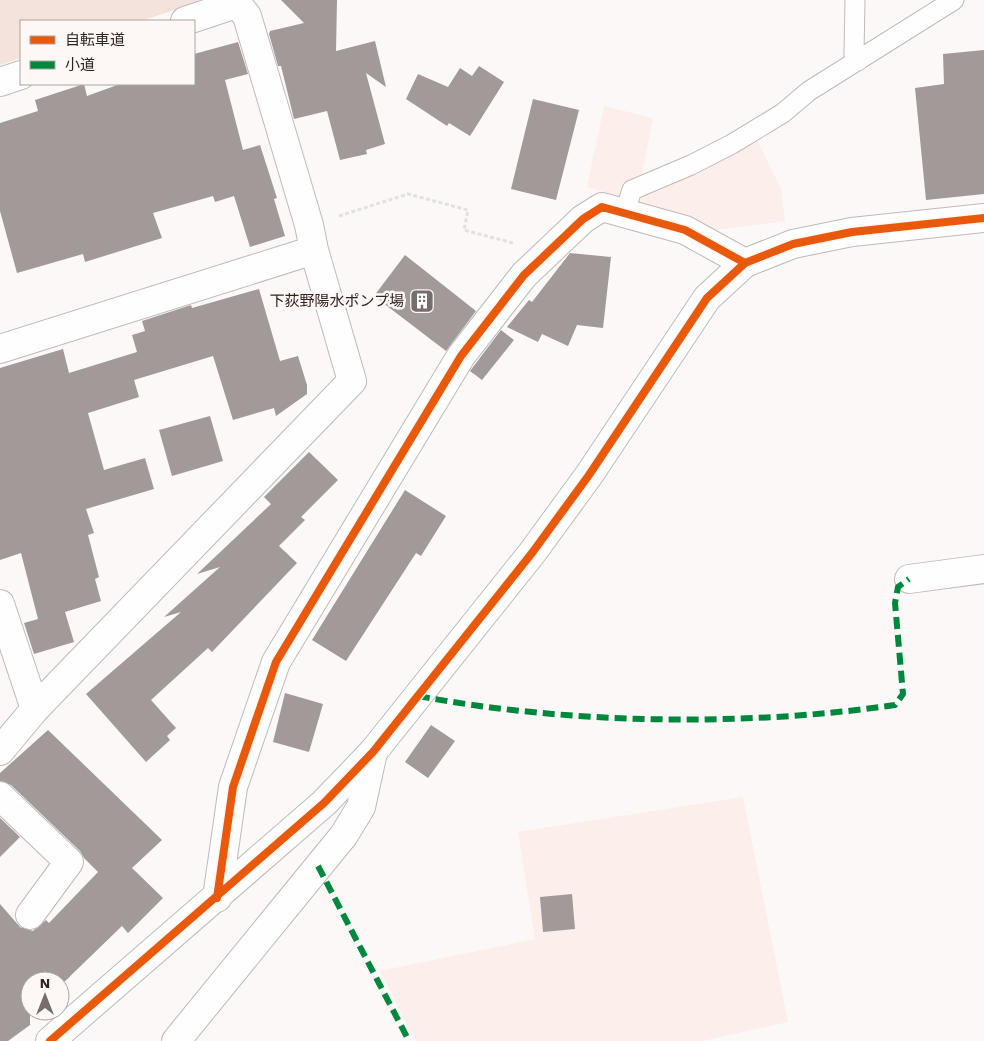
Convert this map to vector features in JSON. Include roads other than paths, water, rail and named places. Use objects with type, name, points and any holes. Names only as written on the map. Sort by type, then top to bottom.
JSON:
[{"type":"street","points":[[0,751],[36,709],[352,382],[314,250],[309,225],[247,16],[235,2],[188,20]]},
{"type":"street","points":[[0,82],[20,75]]},
{"type":"street","points":[[217,898],[233,787],[276,662],[462,356],[524,275],[583,219],[602,207],[625,211],[685,230],[745,263]]},
{"type":"street","points":[[50,1041],[217,898],[324,803],[373,752],[532,553],[588,475],[707,298],[745,263],[793,244],[852,232],[984,218]]},
{"type":"street","points":[[0,349],[314,250]]},
{"type":"street","points":[[910,579],[984,570]]},
{"type":"street","points":[[0,604],[36,709]]},
{"type":"street","points":[[176,1041],[344,835],[361,807],[373,752]]},
{"type":"street","points":[[0,796],[69,862],[30,915]]},
{"type":"lane","points":[[855,0],[854,54],[858,61]]},
{"type":"lane","points":[[625,211],[632,190],[691,165],[732,144],[783,113],[809,91],[954,0]]},
{"type":"place","name":"下荻野陽水ポンプ場","points":[[422,301]]}]
